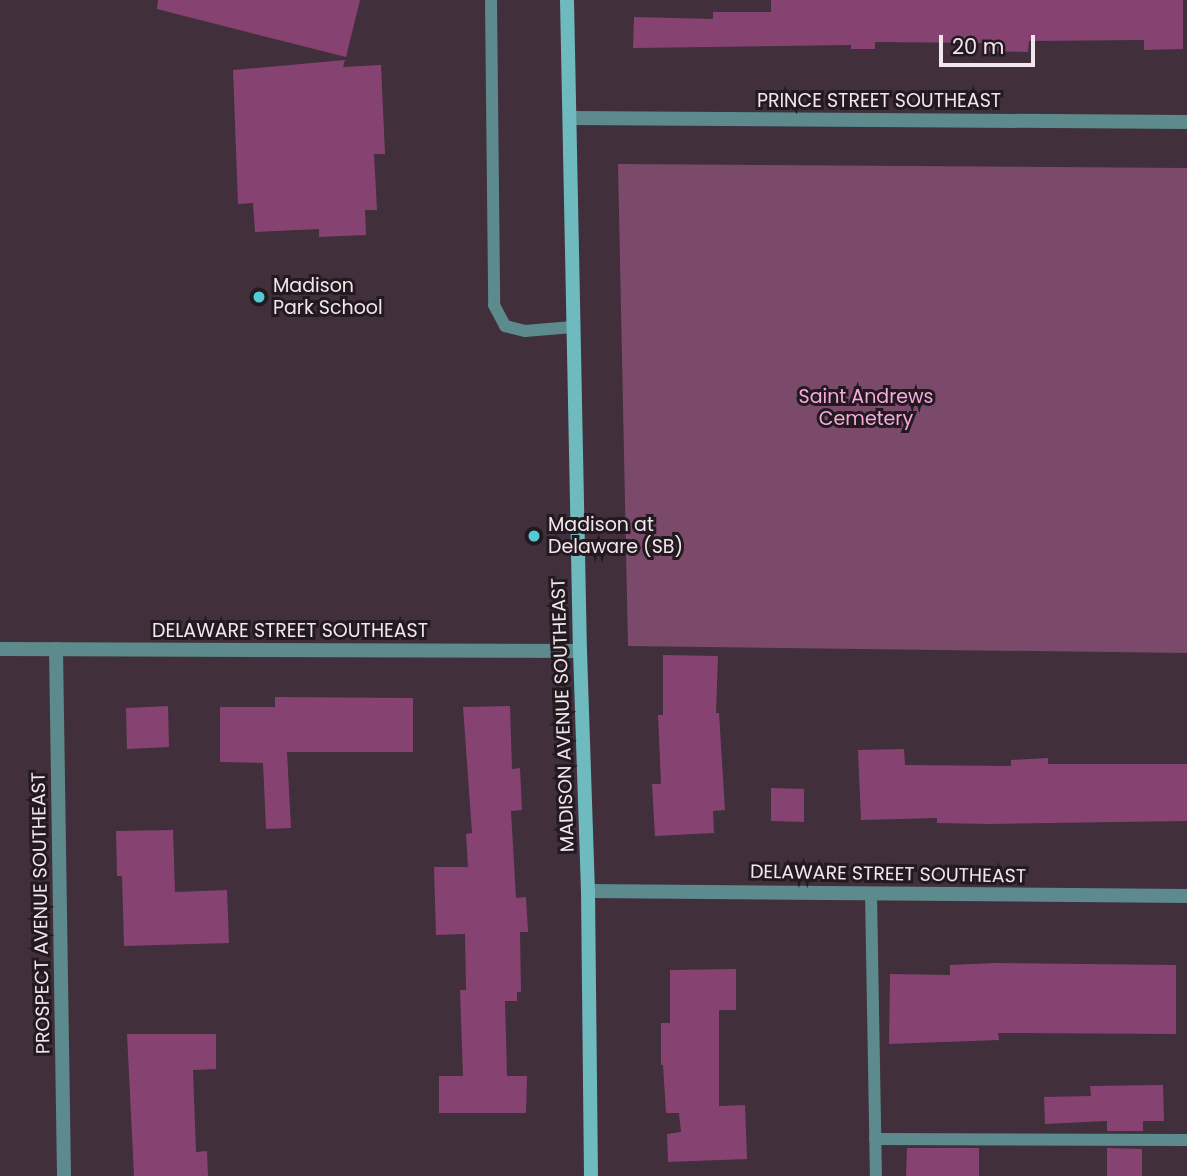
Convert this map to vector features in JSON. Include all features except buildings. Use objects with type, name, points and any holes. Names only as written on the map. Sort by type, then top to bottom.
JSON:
[{"type":"street","name":"MADISON AVENUE SOUTHEAST","points":[[567,0],[580,651],[588,891],[591,1176]]},
{"type":"street","name":"PRINCE STREET SOUTHEAST","points":[[571,118],[1187,122]]},
{"type":"street","name":"DELAWARE STREET SOUTHEAST","points":[[0,649],[580,651]]},
{"type":"street","name":"PROSPECT AVENUE SOUTHEAST","points":[[56,649],[64,1176]]},
{"type":"street","name":"DELAWARE STREET SOUTHEAST","points":[[588,891],[1187,896]]},
{"type":"lane","points":[[491,0],[494,305],[505,326],[525,331],[573,327]]},
{"type":"lane","points":[[871,893],[876,1176]]},
{"type":"lane","points":[[875,1139],[1187,1140]]},
{"type":"green space","name":"Saint Andrews Cemetery","points":[[618,164],[1187,168],[1187,653],[628,646]]},
{"type":"place","name":"Madison Park School","points":[[259,297]]},
{"type":"place","name":"Madison at Delaware (SB)","points":[[534,536]]}]
